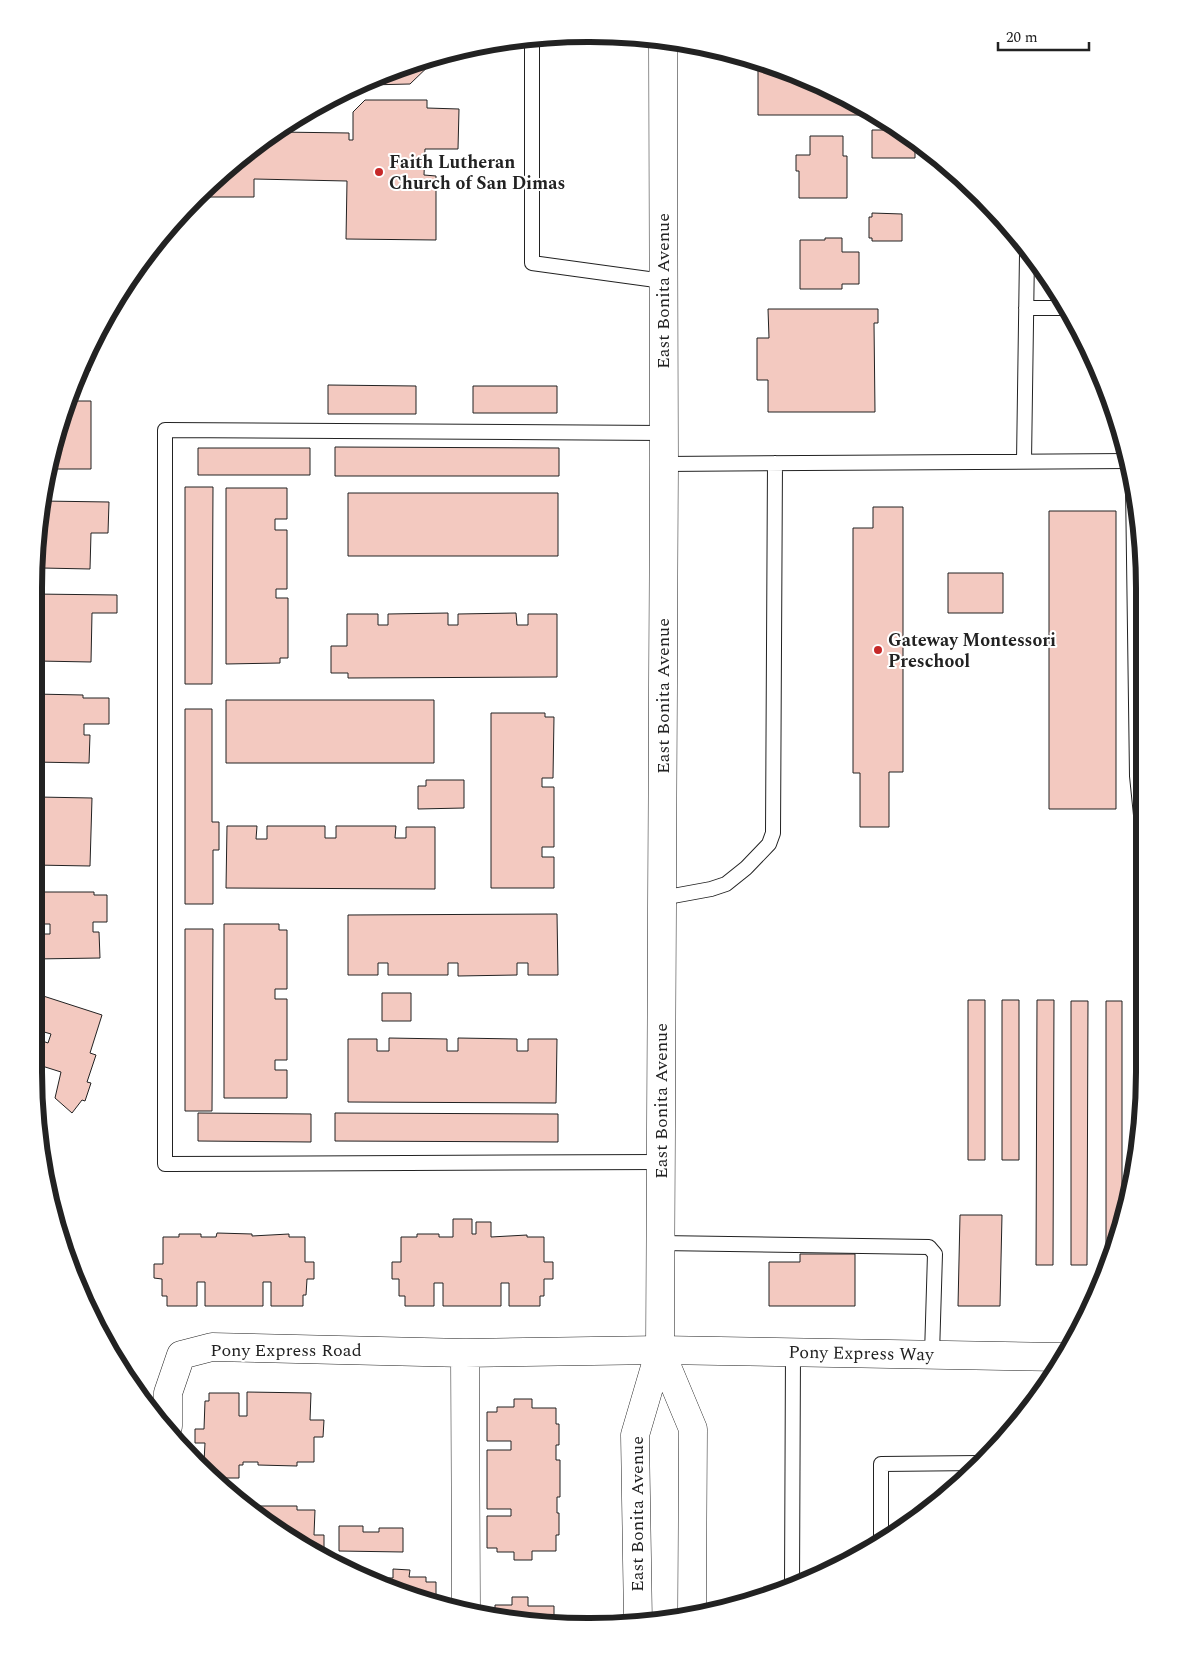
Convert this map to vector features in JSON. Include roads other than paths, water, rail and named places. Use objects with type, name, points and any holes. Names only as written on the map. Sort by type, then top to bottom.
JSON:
[{"type":"main road","name":"East Bonita Avenue","points":[[638,1615],[635,1435],[660,1350],[664,464],[663,48]]},
{"type":"main road","name":"Pony Express Road","points":[[168,1419],[168,1393],[181,1355],[212,1347],[465,1353],[660,1350]]},
{"type":"main road","name":"East Bonita Avenue","points":[[660,1350],[693,1429],[692,1608]]},
{"type":"main road","name":"Pony Express Way","points":[[660,1350],[1054,1357]]},
{"type":"main road","points":[[465,1353],[466,1603]]},
{"type":"lane","points":[[532,46],[532,264],[663,281]]},
{"type":"lane","points":[[1024,461],[1027,262]]},
{"type":"lane","points":[[1026,308],[1057,308]]},
{"type":"lane","points":[[661,1162],[165,1164],[165,430],[664,433]]},
{"type":"lane","points":[[664,464],[1120,460]]},
{"type":"lane","points":[[662,898],[711,889],[726,884],[746,868],[769,844],[773,833],[776,463]]},
{"type":"lane","points":[[1134,552],[1136,704]]},
{"type":"lane","points":[[660,1243],[929,1246],[935,1254],[932,1354]]},
{"type":"lane","points":[[792,1578],[793,1352]]},
{"type":"lane","points":[[881,1532],[881,1464],[969,1463]]},
{"type":"place","name":"Faith Lutheran Church of San Dimas","points":[[379,172]]},
{"type":"place","name":"Gateway Montessori Preschool","points":[[878,650]]}]
